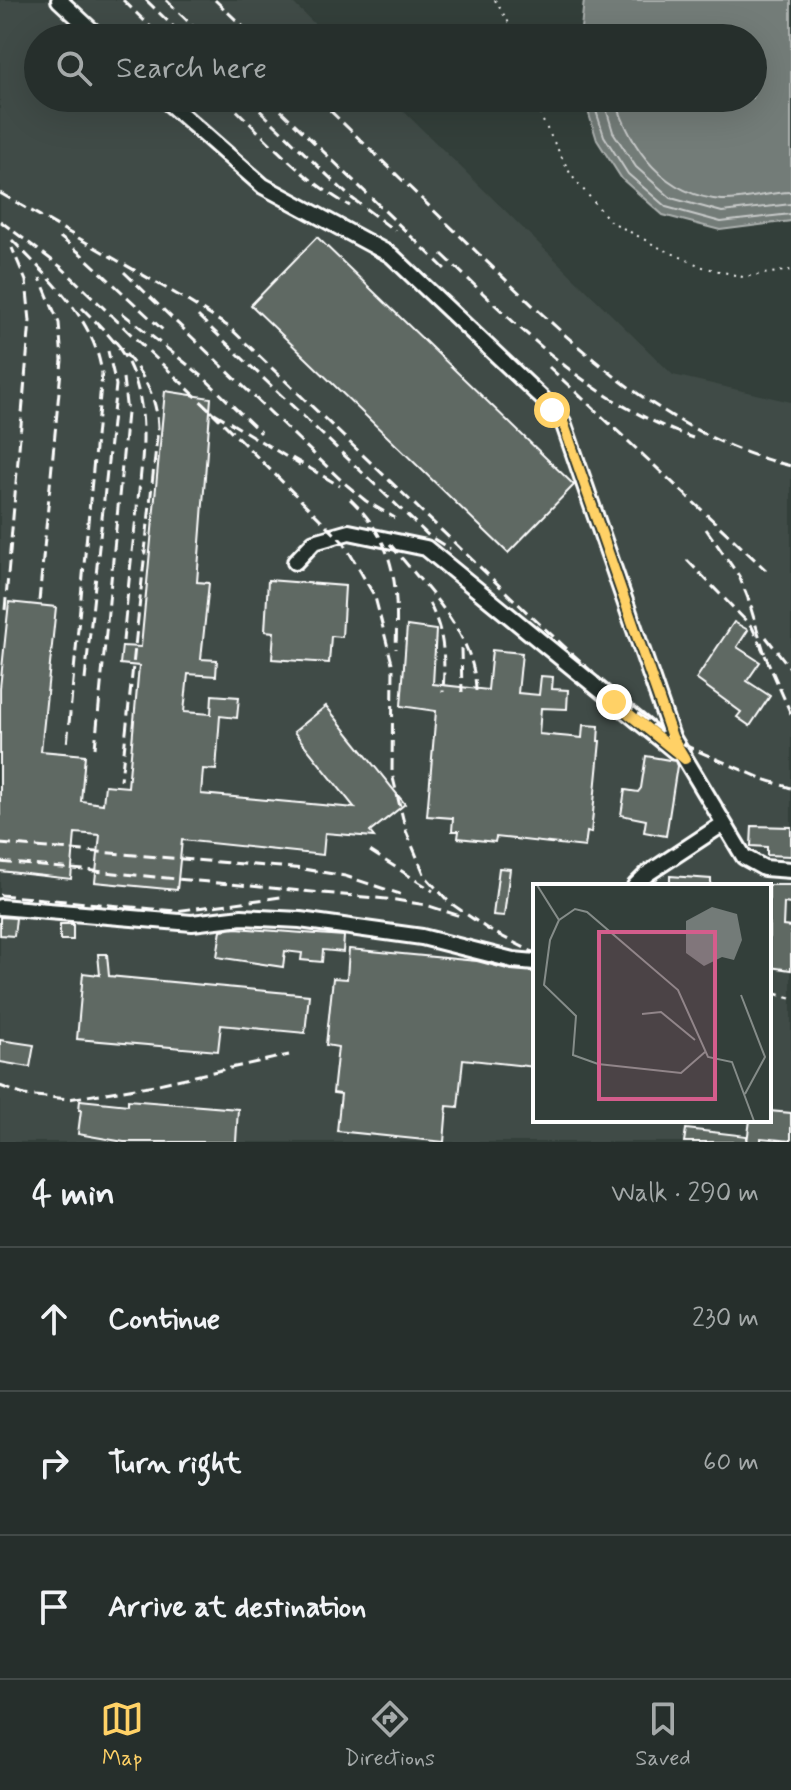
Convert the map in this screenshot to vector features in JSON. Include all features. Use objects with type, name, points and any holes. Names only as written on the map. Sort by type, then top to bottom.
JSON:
[{"type":"lane","points":[[59,0],[85,24]]},
{"type":"lane","points":[[178,112],[263,186],[391,255],[542,398],[563,422],[672,737],[744,857],[764,868],[791,870]]},
{"type":"lane","points":[[295,562],[314,542],[349,532],[426,548],[685,759]]},
{"type":"lane","points":[[637,884],[647,874],[723,824]]},
{"type":"lane","points":[[0,907],[192,923],[242,917],[300,920],[422,937],[513,960],[533,962]]},
{"type":"path","points":[[495,0],[510,24]]},
{"type":"path","points":[[540,112],[571,175],[610,221],[703,267],[743,277],[791,270]]},
{"type":"shaded area","points":[[0,0],[290,0],[315,24],[24,24],[24,112],[404,112],[673,375],[791,402],[791,1142],[0,1142]]},
{"type":"water","points":[[584,0],[791,0],[791,221],[720,230],[663,215],[622,179],[597,140],[588,112],[767,112],[767,24],[581,24]]},
{"type":"building","points":[[317,237],[574,485],[508,553],[251,305]]},
{"type":"building","points":[[165,391],[211,398],[197,582],[209,583],[201,659],[217,660],[216,676],[188,674],[184,712],[211,714],[212,695],[239,697],[237,718],[220,716],[216,770],[203,769],[201,794],[355,808],[294,732],[326,706],[405,804],[370,832],[374,837],[325,833],[323,855],[182,840],[177,890],[95,882],[100,835],[75,833],[71,879],[0,871],[0,688],[9,602],[56,607],[41,751],[85,755],[81,801],[103,804],[105,785],[128,787],[139,666],[120,664],[122,646],[141,647]]},
{"type":"building","points":[[268,580],[345,586],[342,637],[331,636],[329,663],[272,659],[274,632],[265,631]]},
{"type":"building","points":[[734,622],[748,630],[737,647],[760,662],[747,681],[770,696],[750,726],[737,717],[741,712],[696,679]]},
{"type":"building","points":[[407,626],[436,630],[433,684],[488,690],[492,650],[522,653],[518,693],[539,695],[541,676],[553,677],[552,689],[568,690],[567,709],[541,708],[539,734],[582,738],[583,725],[599,726],[591,833],[587,832],[585,847],[496,837],[495,842],[458,838],[459,831],[452,831],[453,818],[427,816],[436,711],[401,706]]},
{"type":"building","points":[[646,756],[675,761],[677,766],[666,836],[644,832],[646,820],[621,815],[625,790],[638,792],[641,788]]},
{"type":"building","points":[[752,826],[791,827],[791,856],[767,855],[767,847],[751,846]]},
{"type":"building","points":[[499,868],[510,869],[504,916],[493,915]]},
{"type":"building","points":[[670,876],[711,879],[711,884],[670,884]]},
{"type":"building","points":[[771,885],[791,885],[791,904],[784,903],[783,926],[791,927],[791,970],[771,967]]},
{"type":"building","points":[[0,917],[16,918],[14,936],[0,935]]},
{"type":"building","points":[[60,924],[73,924],[73,940],[60,940]]},
{"type":"building","points":[[236,928],[344,936],[343,952],[323,950],[322,962],[301,960],[302,953],[285,951],[283,967],[217,957],[221,930]]},
{"type":"building","points":[[349,949],[477,961],[533,972],[533,1067],[463,1059],[458,1107],[447,1106],[444,1142],[337,1131],[341,1094],[333,1093],[338,1047],[326,1045],[333,978],[347,979]]},
{"type":"building","points":[[98,954],[107,954],[109,976],[309,995],[305,1033],[221,1025],[218,1051],[77,1039],[83,973],[100,975]]},
{"type":"building","points":[[0,1040],[34,1045],[30,1067],[0,1062]]},
{"type":"building","points":[[80,1100],[128,1105],[128,1100],[238,1109],[236,1142],[124,1142],[78,1134]]},
{"type":"building","points":[[771,1111],[791,1113],[791,1141],[761,1138],[761,1142],[747,1142],[750,1122],[771,1122]]},
{"type":"building","points":[[686,1129],[747,1136],[746,1142],[684,1142]]},
{"type":"railway","points":[[123,0],[148,24]]},
{"type":"railway","points":[[146,0],[171,24]]},
{"type":"railway","points":[[166,0],[191,24]]},
{"type":"railway","points":[[215,0],[240,24]]},
{"type":"railway","points":[[238,112],[299,170],[350,206]]},
{"type":"railway","points":[[262,112],[349,196],[395,231]]},
{"type":"railway","points":[[282,112],[447,271]]},
{"type":"railway","points":[[332,112],[552,323],[624,383],[662,410],[703,433],[745,452],[791,466]]},
{"type":"railway","points":[[0,193],[229,327],[531,616],[663,733],[763,779],[791,788]]},
{"type":"railway","points":[[0,221],[61,267],[211,411],[300,465]]},
{"type":"railway","points":[[60,237],[164,331]]},
{"type":"railway","points":[[12,240],[55,285],[80,317],[98,354],[102,374],[67,745]]},
{"type":"railway","points":[[5,610],[30,321],[26,281],[12,248]]},
{"type":"railway","points":[[442,254],[528,335],[588,383],[620,404],[693,438]]},
{"type":"railway","points":[[124,272],[342,481],[366,501],[395,518]]},
{"type":"railway","points":[[39,601],[62,360],[59,323],[40,278]]},
{"type":"railway","points":[[82,308],[125,357],[136,383],[143,421],[142,460],[123,641]]},
{"type":"railway","points":[[122,313],[202,376],[261,433]]},
{"type":"railway","points":[[198,316],[429,536],[450,549]]},
{"type":"railway","points":[[114,340],[150,391],[158,428],[121,780]]},
{"type":"railway","points":[[85,680],[116,385],[108,351]]},
{"type":"railway","points":[[549,367],[766,570]]},
{"type":"railway","points":[[95,748],[127,413],[123,378]]},
{"type":"railway","points":[[211,411],[344,543],[375,597],[393,667],[392,774],[406,831],[425,876],[449,902],[489,930],[533,952]]},
{"type":"railway","points":[[292,458],[340,486]]},
{"type":"railway","points":[[350,499],[366,516],[386,550],[395,586],[396,649]]},
{"type":"railway","points":[[706,529],[739,576],[752,608]]},
{"type":"railway","points":[[390,544],[433,595],[458,632],[468,651],[476,694]]},
{"type":"railway","points":[[687,560],[752,627],[765,655],[748,599]]},
{"type":"railway","points":[[429,603],[443,646],[443,692]]},
{"type":"railway","points":[[766,637],[791,669]]},
{"type":"railway","points":[[461,648],[462,692]]},
{"type":"railway","points":[[765,655],[791,714]]},
{"type":"railway","points":[[0,844],[304,869],[345,876],[400,894]]},
{"type":"railway","points":[[370,851],[433,891]]},
{"type":"railway","points":[[0,862],[396,900],[426,905],[460,916]]},
{"type":"railway","points":[[0,895],[175,911],[281,897]]},
{"type":"railway","points":[[771,993],[791,998]]},
{"type":"railway","points":[[0,1086],[24,1095],[69,1099],[154,1085],[289,1055]]},
{"type":"route","points":[[552,410],[563,422],[672,737],[685,759],[614,702]]}]
